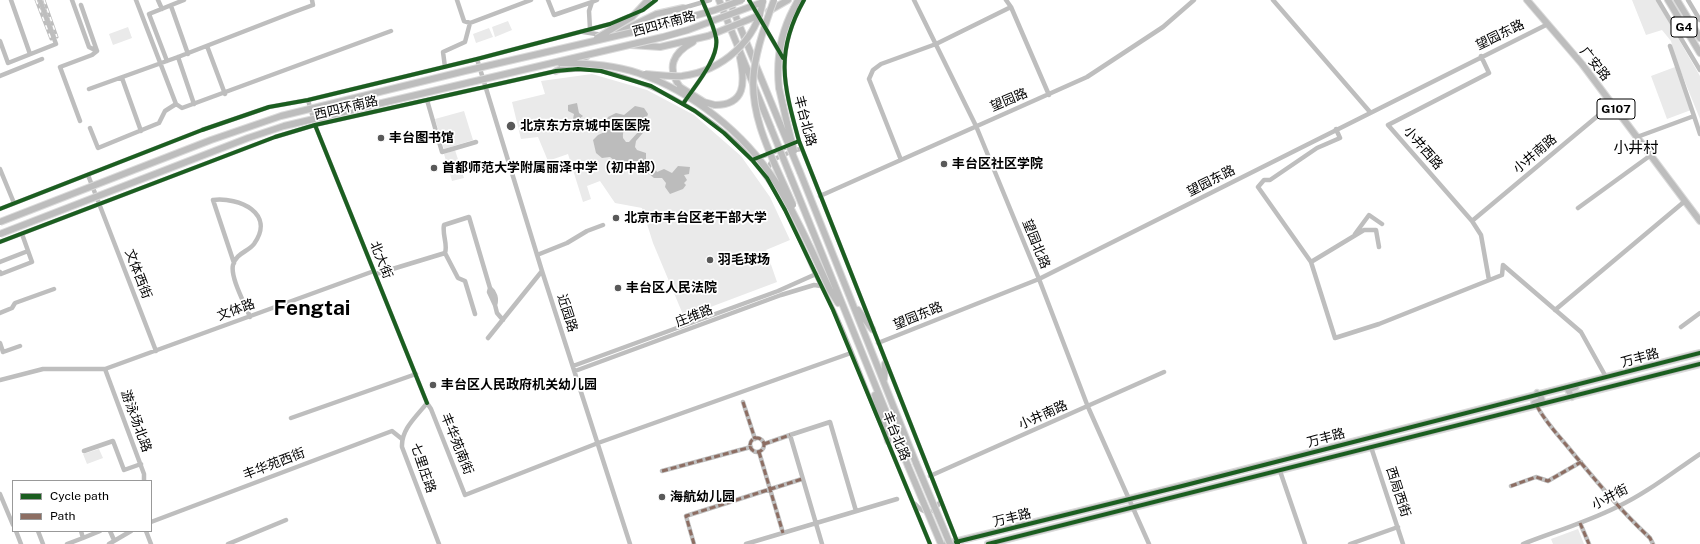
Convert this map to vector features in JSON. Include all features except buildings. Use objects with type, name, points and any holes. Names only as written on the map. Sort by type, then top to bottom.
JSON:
[{"type":"highway","points":[[588,42],[622,24],[648,0]]},
{"type":"highway","name":"丰台北路","points":[[720,0],[869,371],[941,544]]},
{"type":"highway","name":"丰台北路","points":[[729,0],[950,544]]},
{"type":"highway","name":"西四环南路","points":[[274,119],[684,20],[742,0]]},
{"type":"highway","points":[[774,0],[758,50],[754,71],[755,107],[760,126],[811,249],[830,290],[847,316]]},
{"type":"highway","points":[[630,45],[660,47],[708,36],[767,11],[788,0]]},
{"type":"highway","points":[[798,0],[786,23],[780,45],[777,73],[787,123],[800,172]]},
{"type":"highway","name":"广安路","points":[[1527,0],[1612,104],[1700,221]]},
{"type":"highway","name":"G4","points":[[1668,0],[1700,53]]},
{"type":"highway","name":"G4","points":[[1677,0],[1700,38]]},
{"type":"highway","points":[[553,62],[590,63],[638,73],[680,76],[703,71],[723,62],[734,54],[750,34],[757,22],[764,1]]},
{"type":"highway","name":"西四环南路","points":[[67,208],[262,133],[314,118],[688,30],[764,1]]},
{"type":"highway","points":[[697,39],[681,48],[675,56],[672,71],[680,87],[704,102],[715,105],[722,105],[735,99],[744,86],[744,74],[736,41]]},
{"type":"highway","points":[[638,73],[663,84],[708,111],[746,144],[775,182],[811,249]]},
{"type":"highway","name":"西四环南路","points":[[252,126],[266,121]]},
{"type":"highway","name":"西四环南路","points":[[0,222],[231,133]]},
{"type":"highway","name":"西四环南路","points":[[37,219],[52,214]]},
{"type":"highway","name":"西四环南路","points":[[0,234],[30,222]]},
{"type":"highway","points":[[852,301],[872,329]]},
{"type":"highway","points":[[884,381],[885,364]]},
{"type":"highway","points":[[869,371],[888,441]]},
{"type":"main road","name":"西四环南路","points":[[266,121],[310,108],[612,36],[656,14],[683,8]]},
{"type":"main road","name":"西四环南路","points":[[262,133],[313,119],[483,78],[630,45]]},
{"type":"main road","points":[[556,72],[594,52]]},
{"type":"main road","name":"西四环南路","points":[[0,222],[252,126]]},
{"type":"main road","name":"西四环南路","points":[[52,214],[104,194]]},
{"type":"main road","name":"西四环南路","points":[[30,222],[37,219]]},
{"type":"main road","name":"万丰路","points":[[946,544],[957,543],[1537,393],[1700,353]]},
{"type":"main road","name":"万丰路","points":[[988,544],[1371,447],[1500,416],[1700,364]]},
{"type":"main road","points":[[1572,397],[1568,390],[1597,382],[1606,377]]},
{"type":"main road","points":[[1500,416],[1513,409],[1539,402],[1542,400],[1537,393]]},
{"type":"street","points":[[10,0],[30,54]]},
{"type":"street","points":[[0,41],[8,63],[56,44],[40,0]]},
{"type":"street","points":[[72,0],[89,47],[97,51]]},
{"type":"street","points":[[136,0],[176,104],[182,108],[225,94],[391,32]]},
{"type":"street","points":[[158,0],[162,9]]},
{"type":"street","points":[[167,62],[150,14],[184,0]]},
{"type":"street","points":[[89,89],[167,62],[313,5],[312,0]]},
{"type":"street","points":[[457,0],[464,21],[470,23],[532,0]]},
{"type":"street","points":[[548,0],[554,15],[597,0]]},
{"type":"street","points":[[579,32],[610,24],[644,10],[656,0]]},
{"type":"street","points":[[683,104],[712,61],[716,50],[716,39],[702,0]]},
{"type":"street","name":"西四环南路","points":[[683,8],[710,0]]},
{"type":"street","points":[[749,0],[783,58]]},
{"type":"street","points":[[783,58],[793,20],[804,0]]},
{"type":"street","name":"望园北路","points":[[914,0],[976,126],[1039,279],[1088,407],[1149,544]]},
{"type":"street","points":[[1006,0],[1011,7],[1049,95]]},
{"type":"street","name":"望园路","points":[[820,196],[1049,95],[1098,71],[1163,27],[1194,0]]},
{"type":"street","points":[[1273,0],[1370,112]]},
{"type":"street","points":[[1658,0],[1700,70]]},
{"type":"street","points":[[1688,0],[1700,20]]},
{"type":"street","points":[[590,29],[589,11],[592,2]]},
{"type":"street","points":[[81,6],[97,51]]},
{"type":"street","points":[[171,6],[188,54]]},
{"type":"street","points":[[901,160],[869,79],[873,70],[881,64],[936,44],[1011,7]]},
{"type":"street","points":[[445,67],[443,52],[465,42],[470,23]]},
{"type":"street","name":"望园东路","points":[[878,344],[1039,279],[1548,24]]},
{"type":"street","name":"西四环南路","points":[[0,210],[14,203],[233,119],[269,107],[308,100],[445,67],[579,32],[612,36]]},
{"type":"street","points":[[207,46],[225,94]]},
{"type":"street","points":[[1670,46],[1700,134]]},
{"type":"street","points":[[80,121],[60,67],[92,55],[97,51]]},
{"type":"street","name":"小井西路","points":[[1482,56],[1489,73],[1388,125],[1472,221],[1481,235],[1489,280]]},
{"type":"street","points":[[178,57],[194,104]]},
{"type":"street","name":"丰台北路","points":[[783,58],[785,83],[801,149],[957,543]]},
{"type":"street","points":[[0,76],[42,59]]},
{"type":"street","name":"近园路","points":[[477,59],[542,271],[630,544]]},
{"type":"street","name":"西四环南路","points":[[0,242],[275,137],[315,125],[556,72],[578,69],[601,71],[651,86],[683,104]]},
{"type":"street","points":[[122,78],[140,131]]},
{"type":"street","name":"北大街","points":[[308,100],[315,125],[427,403]]},
{"type":"street","points":[[426,100],[442,152],[476,142]]},
{"type":"street","points":[[90,128],[98,148],[160,123],[166,111],[176,104]]},
{"type":"street","name":"丰台北路","points":[[683,104],[724,133],[752,160],[767,178],[785,210],[816,274],[851,353],[930,544]]},
{"type":"street","name":"小井南路","points":[[1472,221],[1612,104]]},
{"type":"street","points":[[1637,137],[1694,116]]},
{"type":"street","points":[[1336,129],[1340,138],[1318,148],[1270,180],[1264,180],[1258,187],[1311,262],[1335,338],[1380,324],[1502,275],[1503,265],[1581,332],[1606,377]]},
{"type":"street","points":[[752,160],[799,141]]},
{"type":"street","points":[[767,178],[768,167],[772,160],[801,149]]},
{"type":"street","points":[[1578,208],[1651,155]]},
{"type":"street","points":[[0,169],[14,203]]},
{"type":"street","name":"文体西街","points":[[88,175],[156,351]]},
{"type":"street","points":[[234,263],[213,200],[242,202],[258,215],[260,225],[256,240],[249,249],[238,256],[234,263],[233,273],[250,317]]},
{"type":"street","points":[[1555,310],[1685,201]]},
{"type":"street","points":[[1354,236],[1369,215],[1382,224]]},
{"type":"street","points":[[475,314],[465,281],[458,278],[445,253],[446,249],[443,231],[444,226],[469,218],[490,288],[494,291],[497,313],[503,320]]},
{"type":"street","points":[[537,255],[567,243],[587,231],[603,225]]},
{"type":"street","points":[[1311,262],[1364,230],[1376,230],[1379,247]]},
{"type":"street","points":[[0,272],[1,274],[32,262],[22,234]]},
{"type":"street","points":[[0,262],[28,251]]},
{"type":"street","name":"文体路","points":[[0,380],[43,369],[105,369],[375,272],[445,253]]},
{"type":"street","points":[[488,338],[542,271]]},
{"type":"street","name":"庄维路","points":[[574,368],[778,291],[816,274]]},
{"type":"street","name":"庄维路","points":[[574,368],[781,295],[814,285],[821,286]]},
{"type":"street","points":[[0,313],[12,308],[15,303],[54,289]]},
{"type":"street","points":[[1681,327],[1700,313]]},
{"type":"street","points":[[0,343],[3,352],[20,346]]},
{"type":"street","points":[[598,443],[851,353]]},
{"type":"street","name":"游泳场北路","points":[[105,369],[141,464],[144,480]]},
{"type":"street","name":"小井南路","points":[[930,476],[1164,372]]},
{"type":"street","points":[[291,418],[416,374]]},
{"type":"street","points":[[743,402],[755,439]]},
{"type":"street","name":"丰华苑南街","points":[[427,403],[431,409],[466,495],[598,443]]},
{"type":"street","name":"七里庄路","points":[[427,403],[406,430],[402,439],[402,449],[439,544]]},
{"type":"street","points":[[1537,406],[1542,415],[1581,462],[1619,506],[1650,538],[1653,544]]},
{"type":"street","points":[[764,444],[830,422],[856,511]]},
{"type":"street","name":"丰华苑西街","points":[[152,522],[392,431],[402,439]]},
{"type":"street","points":[[790,435],[822,544]]},
{"type":"street","points":[[755,439],[761,440],[764,444]]},
{"type":"street","points":[[755,439],[751,442],[751,447],[755,452],[759,452]]},
{"type":"street","points":[[84,451],[113,441],[124,470],[141,464]]},
{"type":"street","points":[[759,452],[764,448],[764,444]]},
{"type":"street","points":[[662,471],[751,447]]},
{"type":"street","name":"西局西街","points":[[1371,447],[1403,544]]},
{"type":"street","points":[[759,452],[783,533]]},
{"type":"street","name":"小井街","points":[[1523,544],[1580,523],[1619,506],[1654,486],[1700,454]]},
{"type":"street","points":[[1511,486],[1536,477],[1548,481],[1581,462]]},
{"type":"street","points":[[1280,471],[1305,544]]},
{"type":"street","points":[[694,544],[686,516],[802,479]]},
{"type":"street","points":[[0,494],[12,523]]},
{"type":"street","points":[[746,544],[897,499]]},
{"type":"street","points":[[913,502],[920,510],[930,513],[934,512],[940,502]]},
{"type":"street","points":[[228,544],[286,520]]},
{"type":"street","points":[[1580,523],[1589,544]]},
{"type":"street","points":[[1350,544],[1398,527]]},
{"type":"street","points":[[16,532],[21,544]]},
{"type":"street","points":[[38,532],[43,544]]},
{"type":"street","points":[[81,532],[83,538]]},
{"type":"street","points":[[67,544],[98,532]]},
{"type":"street","points":[[110,532],[114,540]]},
{"type":"street","points":[[109,544],[129,532]]},
{"type":"street","points":[[146,532],[151,544]]},
{"type":"shaded area","points":[[1632,0],[1656,0],[1700,76],[1700,119],[1681,72],[1679,72],[1671,41],[1662,30],[1646,35]]},
{"type":"shaded area","points":[[508,21],[512,30],[495,37],[492,27]]},
{"type":"shaded area","points":[[128,27],[132,38],[113,45],[109,34]]},
{"type":"shaded area","points":[[489,28],[493,37],[476,43],[473,34]]},
{"type":"shaded area","points":[[1675,67],[1691,110],[1667,119],[1651,76]]},
{"type":"shaded area","points":[[592,74],[647,90],[694,115],[741,156],[770,197],[790,240],[766,250],[777,282],[684,317],[653,243],[642,208],[615,203],[600,181],[587,186],[591,199],[583,202],[568,154],[548,161],[538,137],[521,139],[512,102],[545,94],[541,81]]},
{"type":"shaded area","points":[[577,103],[579,113],[583,116],[575,122],[573,119],[574,114],[568,111],[568,105]]},
{"type":"shaded area","points":[[635,106],[644,108],[648,114],[645,122],[648,127],[636,141],[635,147],[637,150],[646,153],[646,163],[653,166],[657,172],[664,169],[672,173],[678,166],[690,167],[689,174],[684,175],[687,180],[684,183],[686,185],[683,189],[670,194],[665,187],[666,183],[662,178],[654,178],[648,173],[636,170],[630,172],[628,170],[629,165],[626,163],[623,169],[620,168],[620,165],[610,157],[602,158],[596,153],[593,140],[598,135],[607,131],[605,123],[608,117],[616,113],[624,115]],"holes":[[[634,123],[638,125],[639,131],[629,142],[626,142],[623,138],[623,133],[626,128]]]},
{"type":"shaded area","points":[[464,111],[473,140],[444,149],[435,119]]},
{"type":"shaded area","points":[[455,150],[464,178],[452,181],[444,154]]},
{"type":"shaded area","points":[[99,449],[103,458],[87,464],[83,454]]},
{"type":"shaded area","points":[[1578,529],[1584,544],[1553,544],[1551,539]]},
{"type":"railway","points":[[36,0],[51,39]]},
{"type":"railway","points":[[44,0],[57,37]]},
{"type":"marked path","points":[[743,402],[755,439]]},
{"type":"marked path","points":[[1537,406],[1549,424],[1600,486],[1650,538],[1653,544]]},
{"type":"marked path","points":[[764,444],[790,435]]},
{"type":"marked path","points":[[757,438],[762,440],[764,445],[762,450],[757,452],[752,450],[750,445],[752,440],[757,438]]},
{"type":"marked path","points":[[662,471],[751,447]]},
{"type":"marked path","points":[[759,452],[783,533]]},
{"type":"marked path","points":[[1511,486],[1536,477],[1548,481],[1581,462]]},
{"type":"marked path","points":[[694,544],[686,516],[802,479]]},
{"type":"marked path","points":[[1580,523],[1589,544]]},
{"type":"cycle path","points":[[0,209],[202,130],[269,107],[308,100],[477,59],[610,24],[643,10],[656,0]]},
{"type":"cycle path","points":[[683,104],[705,72],[714,54],[716,46],[714,29],[702,0]]},
{"type":"cycle path","points":[[749,0],[783,58]]},
{"type":"cycle path","points":[[804,0],[788,37],[785,53],[786,86],[799,141],[958,544]]},
{"type":"cycle path","points":[[0,242],[275,137],[315,125],[556,71],[578,69],[601,71],[651,86],[695,111],[724,133],[752,160],[767,178],[785,210],[833,310],[930,544]]},
{"type":"cycle path","points":[[315,125],[427,403]]},
{"type":"cycle path","points":[[752,160],[799,141]]},
{"type":"cycle path","points":[[956,542],[1182,486],[1700,353]]},
{"type":"cycle path","points":[[988,544],[1700,364]]},
{"type":"place","name":"北京东方京城中医医院","points":[[511,126]]},
{"type":"place","name":"丰台图书馆","points":[[381,138]]},
{"type":"place","name":"丰台区社区学院","points":[[944,164]]},
{"type":"place","name":"首都师范大学附属丽泽中学（初中部）","points":[[434,168]]},
{"type":"place","name":"北京市丰台区老干部大学","points":[[616,218]]},
{"type":"place","name":"羽毛球场","points":[[710,260]]},
{"type":"place","name":"丰台区人民法院","points":[[618,288]]},
{"type":"place","name":"丰台区人民政府机关幼儿园","points":[[433,385]]},
{"type":"place","name":"海航幼儿园","points":[[662,497]]},
{"type":"district","name":"小井村","points":[[1636,148]]},
{"type":"district","name":"Fengtai","points":[[312,309]]}]
